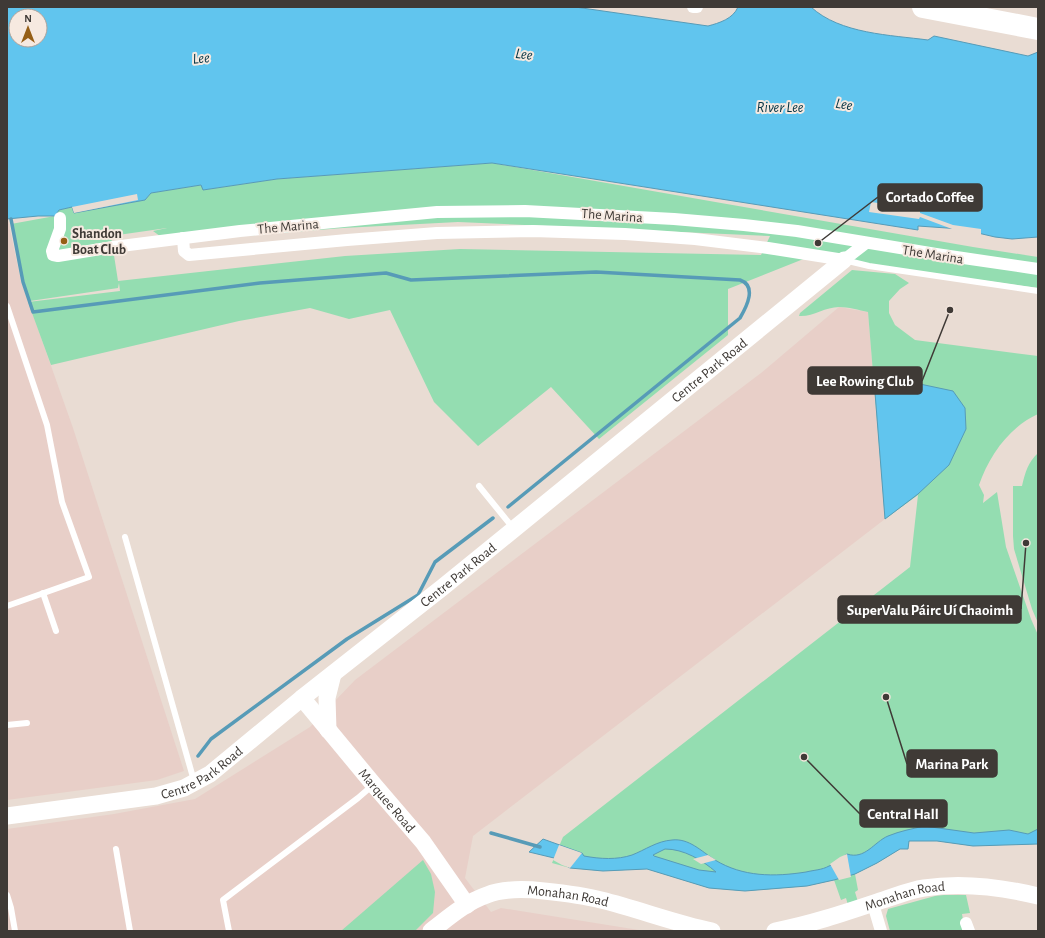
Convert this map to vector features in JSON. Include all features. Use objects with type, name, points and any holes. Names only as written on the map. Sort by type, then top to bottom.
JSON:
[{"type":"highway","points":[[923,7],[1038,29]]},
{"type":"street","name":"The Marina","points":[[60,218],[60,229],[52,251],[53,255],[58,256],[240,230],[437,212],[525,212],[674,219],[744,225],[1038,269]]},
{"type":"street","name":"The Marina","points":[[183,238],[184,251],[189,255],[437,233],[533,231],[625,234],[695,239],[768,248],[844,260]]},
{"type":"street","name":"Centre Park Road","points":[[7,816],[156,796],[184,788],[210,774],[866,243]]},
{"type":"street","points":[[328,730],[327,698],[333,674]]},
{"type":"street","name":"Marquee Road","points":[[302,698],[423,842],[467,905]]},
{"type":"street","name":"Monahan Road","points":[[775,931],[803,925],[923,888],[961,885],[998,888],[1038,896]]},
{"type":"street","name":"Monahan Road","points":[[431,931],[467,905],[487,894],[509,890],[535,890],[566,893],[600,900],[712,931]]},
{"type":"street","points":[[873,904],[881,931]]},
{"type":"lane","points":[[844,260],[869,266],[1038,291]]},
{"type":"lane","points":[[7,306],[48,425],[62,502],[89,577],[7,606]]},
{"type":"lane","points":[[479,486],[514,529]]},
{"type":"lane","points":[[125,536],[194,782]]},
{"type":"lane","points":[[43,593],[56,631]]},
{"type":"lane","points":[[7,725],[27,723]]},
{"type":"lane","points":[[229,931],[223,900],[374,785]]},
{"type":"lane","points":[[116,849],[130,931]]},
{"type":"lane","points":[[7,895],[15,931]]},
{"type":"shaded area","points":[[7,220],[21,281],[73,428],[184,771],[157,780],[7,800]]},
{"type":"shaded area","points":[[839,307],[868,312],[885,519],[473,836],[465,878],[491,912],[501,908],[645,931],[7,931],[7,829],[114,814],[195,799],[310,727],[355,680],[761,373]]},
{"type":"green space","points":[[492,163],[1038,257],[1038,288],[864,264],[806,258],[728,289],[728,335],[599,439],[551,387],[478,446],[434,402],[390,310],[349,319],[310,308],[239,321],[51,365],[28,302],[120,291],[119,283],[118,288],[30,301],[24,282],[11,224],[55,216],[59,210],[72,207],[74,213],[145,200],[151,193],[202,185],[203,190],[277,179]],"holes":[[[458,222],[770,236],[761,255],[460,249],[345,256],[118,281],[111,236],[167,228],[153,231],[168,242],[343,228]]]},
{"type":"green space","points":[[852,270],[895,274],[909,283],[900,289],[889,301],[889,313],[895,325],[915,340],[1038,356],[1038,414],[1018,426],[1001,444],[988,464],[979,485],[984,495],[983,503],[997,492],[1006,547],[1038,635],[1038,844],[973,846],[937,841],[909,841],[908,849],[900,849],[855,874],[858,890],[855,892],[858,902],[848,905],[846,898],[841,900],[834,880],[807,886],[745,891],[709,888],[647,869],[603,871],[570,868],[552,863],[563,837],[910,567],[918,495],[885,519],[868,312],[850,308],[834,307],[809,315],[799,316],[800,313]]},
{"type":"green space","points":[[1038,453],[1038,623],[1032,609],[1014,549],[1013,486],[1022,486],[1027,468]]},
{"type":"green space","points":[[423,860],[431,874],[435,892],[433,913],[415,931],[341,931]]},
{"type":"green space","points":[[966,895],[970,913],[962,914],[962,931],[890,931],[886,916],[888,909],[935,896]]},
{"type":"water","name":"River Lee","points":[[7,7],[575,7],[708,26],[721,22],[733,15],[738,7],[811,7],[836,23],[866,32],[928,40],[934,36],[1028,56],[1038,52],[1038,237],[1012,239],[995,237],[961,229],[918,226],[918,230],[492,163],[277,179],[203,190],[201,185],[151,193],[145,200],[74,213],[72,207],[59,210],[55,216],[7,219]]},
{"type":"water","points":[[874,380],[901,380],[953,391],[965,408],[966,429],[949,465],[918,494],[885,519]]},
{"type":"water","points":[[924,826],[974,833],[1009,830],[1028,834],[1038,829],[1038,844],[973,846],[937,841],[909,841],[908,849],[900,849],[855,874],[807,886],[745,891],[709,888],[647,869],[603,871],[570,868],[554,858],[529,852],[543,839],[582,853],[584,856],[614,858],[632,855],[661,842],[678,840],[689,843],[715,860],[737,870],[748,873],[782,875],[824,868],[834,864],[847,854],[859,855],[864,853],[888,836]],"holes":[[[665,849],[672,849],[692,856],[705,863],[716,872],[699,870],[653,855]]]},
{"type":"pier","points":[[137,194],[138,200],[74,213],[72,207]]},
{"type":"pier","points":[[871,202],[920,209],[920,213],[953,225],[981,229],[981,236],[961,231],[951,231],[952,229],[920,217],[919,219],[869,212]]},
{"type":"pier","points":[[559,845],[582,853],[570,868],[553,860]]},
{"type":"pier","points":[[847,854],[851,877],[839,880],[830,864]]},
{"type":"pier","points":[[708,855],[716,860],[701,864],[693,859]]},
{"type":"waterway","points":[[11,219],[23,282],[33,312],[260,283],[386,273],[411,280],[596,272],[740,280],[745,283],[748,287],[749,297],[740,318],[508,507]]},
{"type":"waterway","points":[[198,756],[211,739],[347,639],[418,595],[435,562],[493,518]]},
{"type":"waterway","points":[[491,833],[540,847]]},
{"type":"place","name":"Shandon Boat Club","points":[[64,241]]},
{"type":"place","name":"Cortado Coffee","points":[[818,243]]},
{"type":"place","name":"Lee Rowing Club","points":[[950,310]]},
{"type":"place","name":"SuperValu Páirc Uí Chaoimh","points":[[1026,543]]},
{"type":"place","name":"Marina Park","points":[[886,697]]},
{"type":"place","name":"Central Hall","points":[[804,757]]},
{"type":"water label","name":"Lee","points":[[524,54]]},
{"type":"water label","name":"Lee","points":[[201,58]]},
{"type":"water label","name":"Lee","points":[[844,104]]}]
